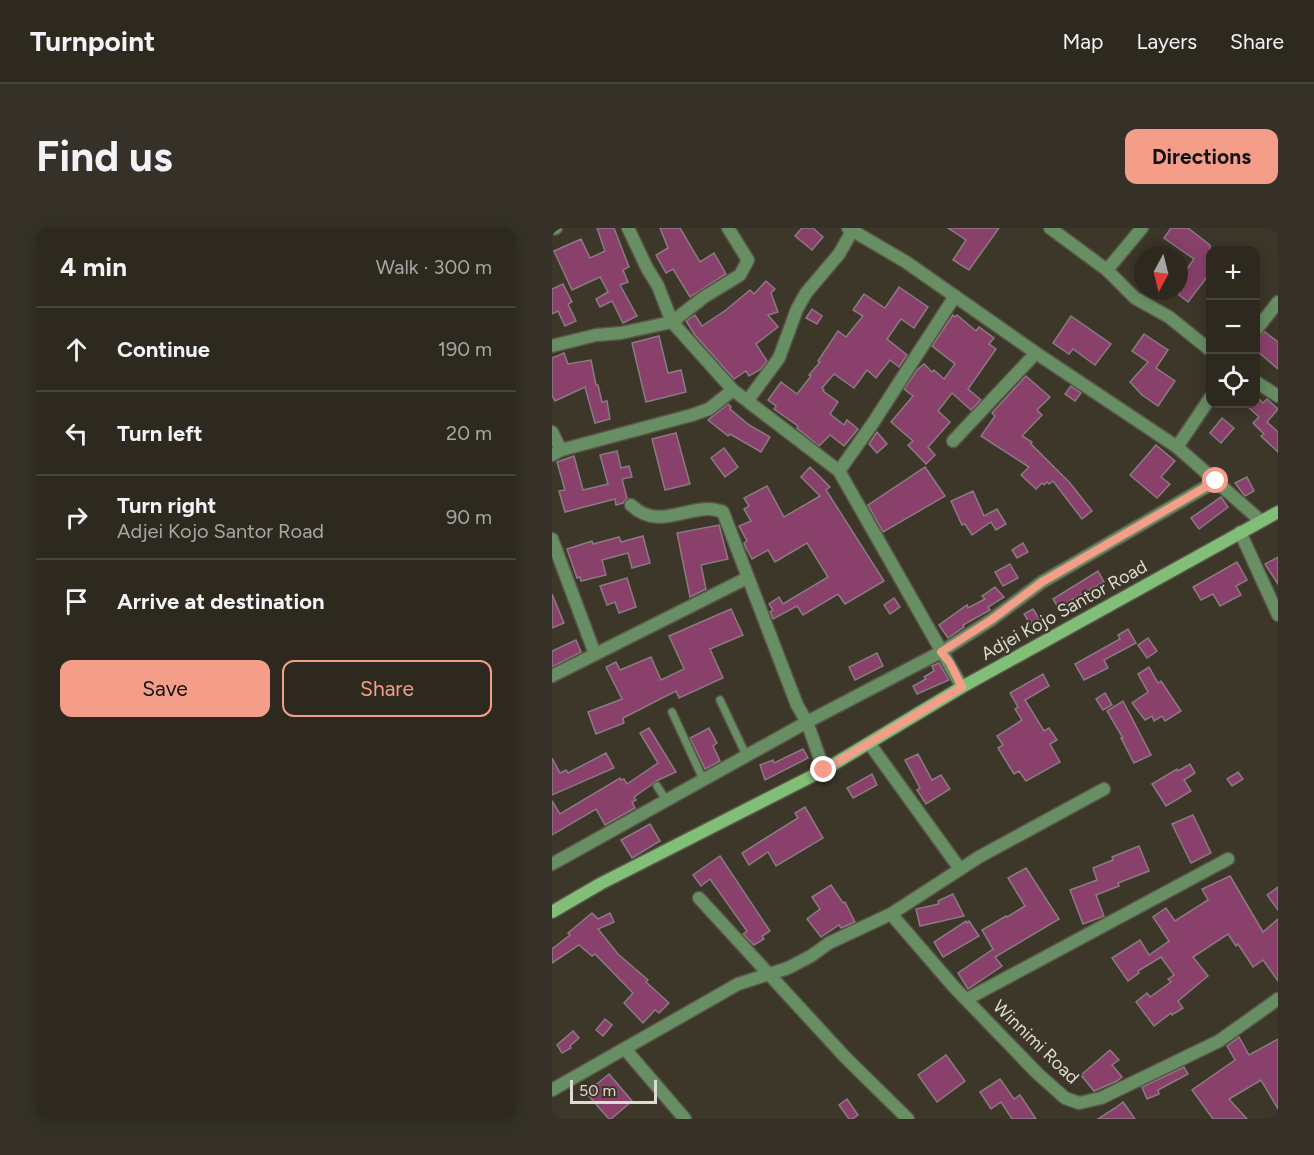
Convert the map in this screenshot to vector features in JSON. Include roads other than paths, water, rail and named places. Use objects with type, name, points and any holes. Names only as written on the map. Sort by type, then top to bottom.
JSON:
[{"type":"street","points":[[628,228],[646,268],[658,286],[672,322],[733,390],[839,471],[962,687]]},
{"type":"street","points":[[552,346],[596,335],[621,333],[672,322],[704,297],[740,275],[748,260],[728,228]]},
{"type":"street","points":[[1050,228],[1107,270],[1135,298],[1169,317],[1206,347]]},
{"type":"street","points":[[1107,270],[1142,228]]},
{"type":"street","points":[[748,400],[779,358],[797,309],[806,293],[839,254],[852,229],[906,262],[1035,353],[1177,447],[1261,521]]},
{"type":"street","points":[[839,471],[873,423],[954,296]]},
{"type":"street","points":[[1260,325],[1278,302]]},
{"type":"street","points":[[953,441],[1035,353]]},
{"type":"street","points":[[1260,385],[1278,396]]},
{"type":"street","points":[[552,432],[556,452],[692,415],[709,409],[733,390]]},
{"type":"street","points":[[1177,447],[1206,404]]},
{"type":"street","points":[[552,864],[746,755],[941,652],[991,620],[1042,582],[1216,481]]},
{"type":"street","points":[[630,505],[643,515],[650,517],[712,509],[723,512],[824,770]]},
{"type":"street","name":"Adjei Kojo Santor Road","points":[[552,912],[610,879],[824,770],[962,687],[1278,512]]},
{"type":"street","points":[[1240,532],[1278,615]]},
{"type":"street","points":[[553,546],[595,654]]},
{"type":"street","points":[[552,676],[747,578]]},
{"type":"street","points":[[869,743],[960,869]]},
{"type":"street","points":[[552,1090],[729,989],[788,968],[829,943],[891,914],[979,857],[1104,789]]},
{"type":"street","points":[[967,999],[1227,860]]},
{"type":"street","points":[[699,898],[845,1057],[908,1119]]},
{"type":"street","name":"Winnimi Road","points":[[891,914],[954,987],[1044,1079],[1065,1098],[1079,1103],[1101,1098],[1219,1041],[1278,999]]},
{"type":"street","points":[[625,1049],[685,1119]]},
{"type":"lane","points":[[720,700],[746,755]]},
{"type":"lane","points":[[672,712],[703,779]]},
{"type":"lane","points":[[657,786],[666,801]]}]
